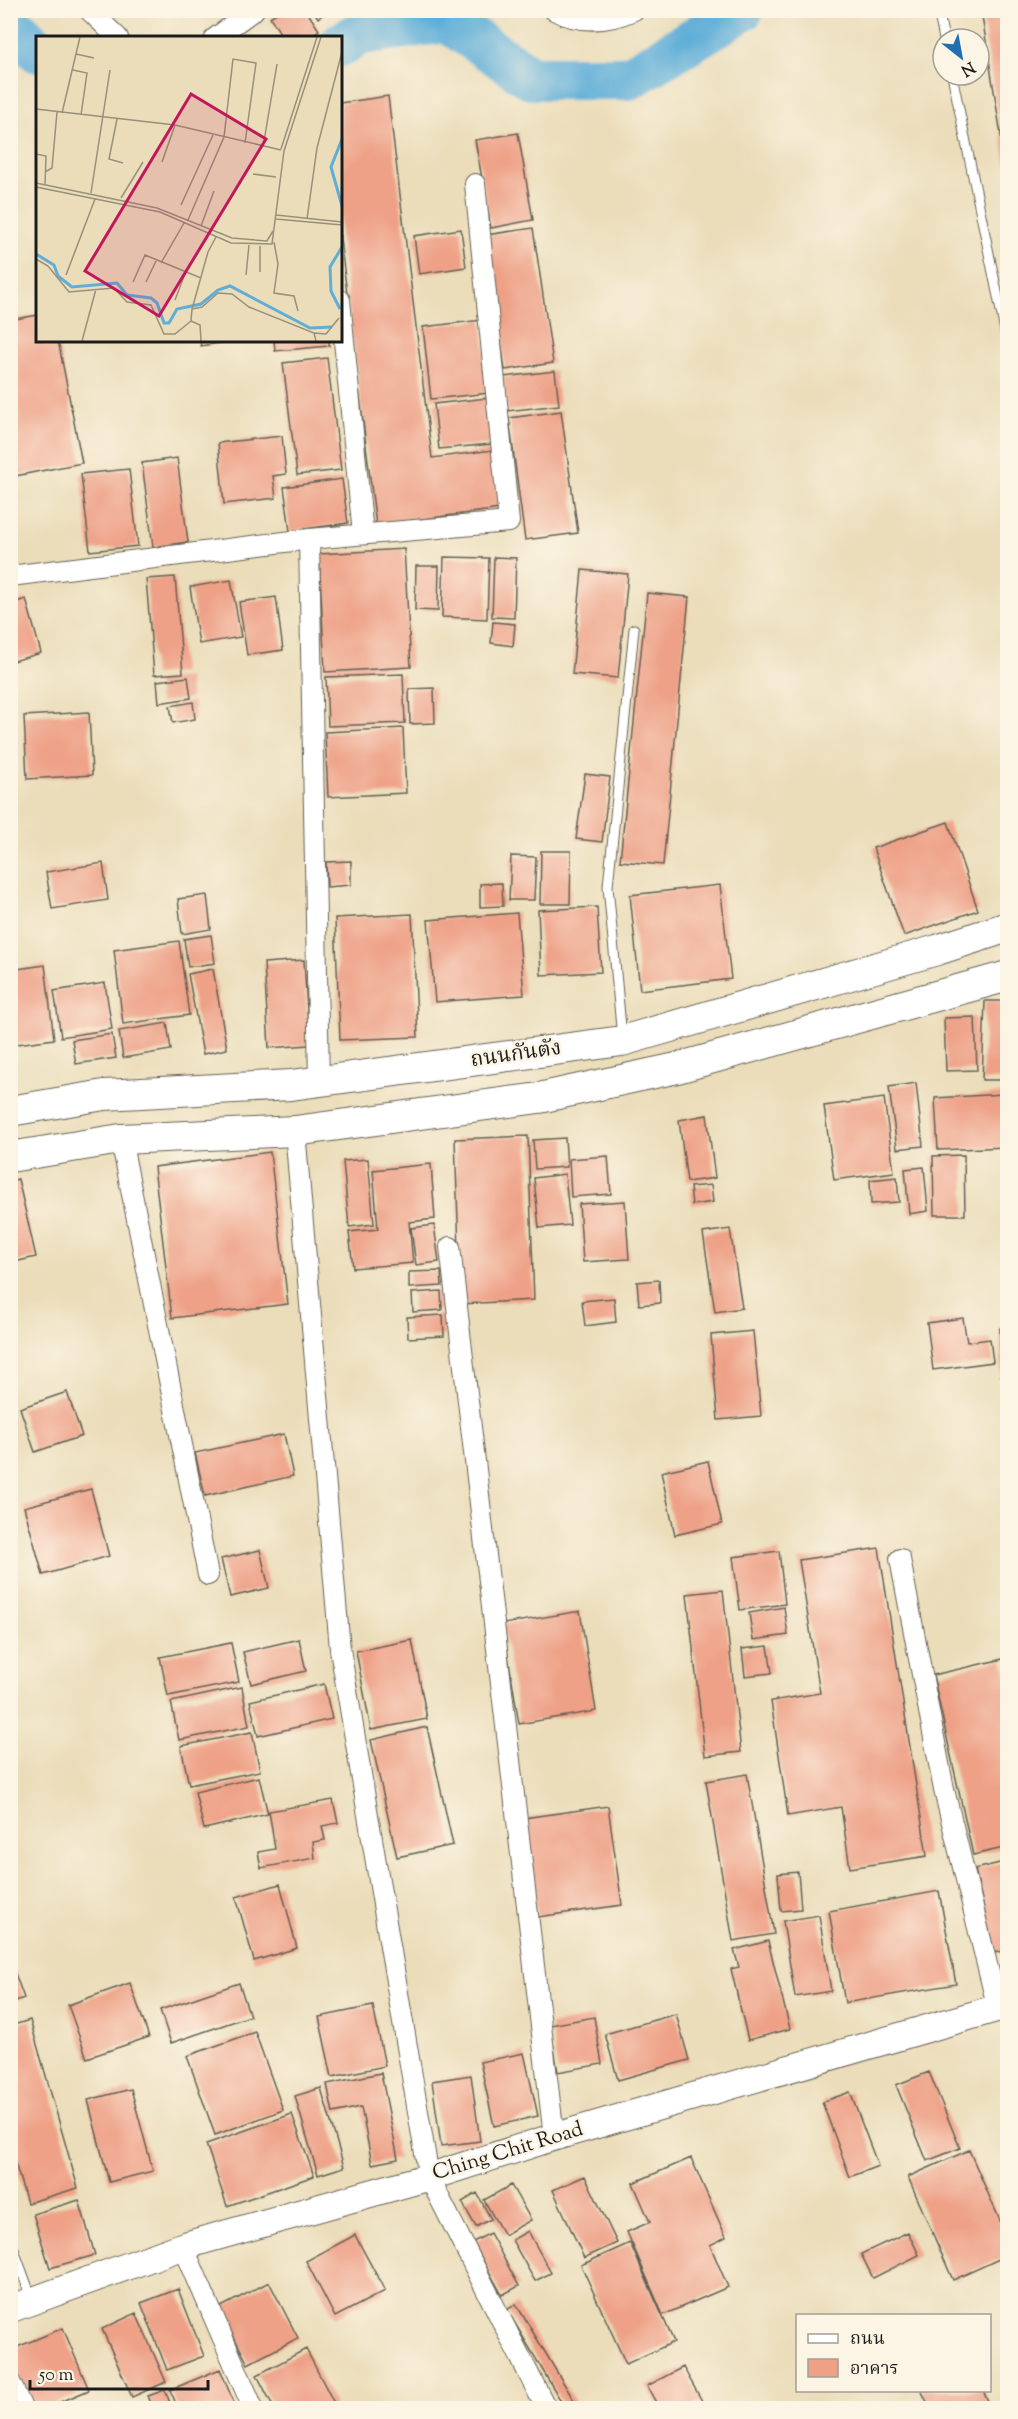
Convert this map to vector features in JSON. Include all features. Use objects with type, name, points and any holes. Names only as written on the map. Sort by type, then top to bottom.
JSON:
[{"type":"main road","name":"ถนนกันตัง","points":[[10,1111],[104,1095],[305,1084],[622,1041],[1008,927]]},
{"type":"main road","name":"ถนนกันตัง","points":[[10,1157],[121,1139],[295,1131],[539,1098],[677,1068],[1008,976]]},
{"type":"main road","points":[[764,1000],[774,1042]]},
{"type":"main road","points":[[295,1131],[305,1084]]},
{"type":"street","points":[[88,10],[116,36]]},
{"type":"street","points":[[218,36],[255,10]]},
{"type":"street","points":[[554,10],[587,20],[603,21],[634,10]]},
{"type":"street","points":[[10,576],[309,539],[509,522],[475,184]]},
{"type":"street","points":[[342,320],[363,534]]},
{"type":"street","points":[[305,1084],[309,539]]},
{"type":"street","points":[[295,1131],[340,1649],[429,2177],[546,2409]]},
{"type":"street","points":[[121,1139],[208,1575]]},
{"type":"street","points":[[450,1246],[554,2137]]},
{"type":"street","points":[[900,1559],[944,1790],[1003,2007]]},
{"type":"street","name":"Ching Chit Road","points":[[21,2304],[183,2246],[429,2177],[554,2137],[1003,2007]]},
{"type":"street","points":[[183,2246],[253,2409]]},
{"type":"street","points":[[10,2382],[22,2409]]},
{"type":"lane","points":[[938,10],[942,27]]},
{"type":"lane","points":[[954,87],[1008,345]]},
{"type":"lane","points":[[622,1041],[608,885],[634,628]]},
{"type":"lane","points":[[10,2239],[21,2304]]},
{"type":"building","points":[[281,10],[306,10],[319,30],[310,36],[282,36],[270,17]]},
{"type":"building","points":[[313,10],[330,10],[318,18]]},
{"type":"building","points":[[981,10],[1008,10],[1008,165],[1006,166],[991,72],[991,27],[984,27]]},
{"type":"building","points":[[388,96],[432,458],[493,450],[500,509],[376,525],[342,254],[342,103]]},
{"type":"building","points":[[518,133],[533,220],[491,228],[475,140]]},
{"type":"building","points":[[533,228],[553,363],[505,370],[486,235]]},
{"type":"building","points":[[461,229],[466,267],[419,274],[414,236]]},
{"type":"building","points":[[36,315],[36,342],[58,342],[82,463],[10,477],[10,320]]},
{"type":"building","points":[[482,320],[490,393],[431,399],[423,327]]},
{"type":"building","points":[[200,342],[224,342],[201,346]]},
{"type":"building","points":[[274,342],[329,342],[329,346],[275,351]]},
{"type":"building","points":[[327,358],[341,470],[297,475],[283,363]]},
{"type":"building","points":[[555,371],[559,405],[507,411],[503,377]]},
{"type":"building","points":[[487,398],[492,444],[439,449],[434,404]]},
{"type":"building","points":[[561,411],[578,533],[525,540],[509,418]]},
{"type":"building","points":[[282,436],[286,474],[273,476],[276,498],[224,504],[218,443]]},
{"type":"building","points":[[177,458],[188,542],[153,547],[142,463]]},
{"type":"building","points":[[129,469],[138,546],[90,551],[81,474]]},
{"type":"building","points":[[342,479],[348,523],[290,531],[284,487]]},
{"type":"building","points":[[404,549],[411,667],[325,672],[319,554]]},
{"type":"building","points":[[444,557],[489,558],[487,619],[442,617]]},
{"type":"building","points":[[494,557],[516,558],[514,618],[492,617]]},
{"type":"building","points":[[416,566],[439,566],[438,611],[415,610]]},
{"type":"building","points":[[582,570],[628,574],[618,678],[572,674]]},
{"type":"building","points":[[175,577],[183,673],[154,675],[146,579]]},
{"type":"building","points":[[231,580],[241,637],[199,644],[190,587]]},
{"type":"building","points":[[647,593],[689,597],[663,865],[620,861]]},
{"type":"building","points":[[276,597],[283,650],[247,655],[239,602]]},
{"type":"building","points":[[26,599],[41,653],[10,662],[10,604]]},
{"type":"building","points":[[493,622],[515,624],[513,646],[491,643]]},
{"type":"building","points":[[403,674],[405,723],[328,726],[326,677]]},
{"type":"building","points":[[188,677],[191,698],[159,703],[157,681]]},
{"type":"building","points":[[434,688],[435,723],[410,724],[409,689]]},
{"type":"building","points":[[193,702],[195,719],[173,723],[170,706]]},
{"type":"building","points":[[89,712],[92,775],[27,779],[24,716]]},
{"type":"building","points":[[403,728],[406,793],[328,797],[325,732]]},
{"type":"building","points":[[585,774],[610,777],[602,842],[576,839]]},
{"type":"building","points":[[948,822],[978,910],[904,936],[873,848]]},
{"type":"building","points":[[541,851],[571,851],[570,904],[540,904]]},
{"type":"building","points":[[511,856],[536,857],[534,900],[509,900]]},
{"type":"building","points":[[351,861],[351,885],[327,887],[326,862]]},
{"type":"building","points":[[103,863],[108,900],[52,909],[46,872]]},
{"type":"building","points":[[502,883],[503,906],[480,907],[480,884]]},
{"type":"building","points":[[720,885],[731,979],[640,990],[630,895]]},
{"type":"building","points":[[207,895],[211,929],[182,934],[178,899]]},
{"type":"building","points":[[597,907],[601,972],[541,975],[538,910]]},
{"type":"building","points":[[517,913],[524,995],[435,1002],[428,920]]},
{"type":"building","points":[[412,914],[418,1037],[340,1040],[335,918]]},
{"type":"building","points":[[211,935],[215,963],[188,967],[184,939]]},
{"type":"building","points":[[179,941],[189,1015],[123,1024],[114,950]]},
{"type":"building","points":[[304,960],[309,1045],[269,1048],[264,963]]},
{"type":"building","points":[[45,965],[54,1039],[17,1044],[10,992],[10,970]]},
{"type":"building","points":[[213,969],[227,1049],[203,1054],[188,974]]},
{"type":"building","points":[[105,983],[112,1029],[61,1037],[54,991]]},
{"type":"building","points":[[985,1001],[1008,1001],[1006,1080],[982,1080]]},
{"type":"building","points":[[975,1017],[977,1070],[946,1071],[944,1018]]},
{"type":"building","points":[[167,1023],[171,1050],[123,1058],[119,1031]]},
{"type":"building","points":[[112,1034],[116,1058],[76,1064],[72,1040]]},
{"type":"building","points":[[916,1083],[923,1146],[897,1149],[889,1087]]},
{"type":"building","points":[[1004,1094],[1006,1147],[938,1150],[935,1098]]},
{"type":"building","points":[[884,1098],[894,1172],[834,1180],[824,1106]]},
{"type":"building","points":[[707,1115],[715,1178],[687,1182],[679,1120]]},
{"type":"building","points":[[528,1136],[534,1300],[461,1304],[455,1139]]},
{"type":"building","points":[[565,1138],[567,1167],[535,1169],[533,1140]]},
{"type":"building","points":[[270,1152],[288,1304],[172,1318],[154,1167]]},
{"type":"building","points":[[964,1155],[965,1215],[934,1215],[933,1156]]},
{"type":"building","points":[[608,1156],[611,1194],[571,1197],[569,1159]]},
{"type":"building","points":[[368,1159],[374,1224],[349,1227],[343,1161]]},
{"type":"building","points":[[431,1164],[435,1219],[409,1222],[413,1263],[353,1268],[349,1232],[378,1229],[373,1170]]},
{"type":"building","points":[[924,1167],[928,1211],[909,1214],[905,1169]]},
{"type":"building","points":[[565,1174],[570,1225],[539,1228],[534,1178]]},
{"type":"building","points":[[897,1177],[899,1202],[871,1204],[870,1180]]},
{"type":"building","points":[[18,1179],[36,1257],[10,1263],[10,1181]]},
{"type":"building","points":[[711,1185],[713,1202],[692,1205],[690,1187]]},
{"type":"building","points":[[625,1201],[629,1259],[583,1262],[579,1204]]},
{"type":"building","points":[[434,1225],[439,1262],[416,1265],[411,1228]]},
{"type":"building","points":[[730,1229],[742,1308],[715,1312],[703,1233]]},
{"type":"building","points":[[441,1271],[442,1286],[409,1288],[409,1272]]},
{"type":"building","points":[[659,1280],[660,1303],[639,1305],[637,1282]]},
{"type":"building","points":[[441,1291],[442,1310],[413,1312],[412,1293]]},
{"type":"building","points":[[614,1298],[616,1322],[585,1326],[582,1301]]},
{"type":"building","points":[[443,1315],[444,1336],[408,1338],[407,1317]]},
{"type":"building","points":[[963,1318],[967,1342],[990,1339],[993,1362],[933,1370],[927,1323]]},
{"type":"building","points":[[1000,1328],[1008,1328],[1008,1376],[1001,1376]]},
{"type":"building","points":[[753,1331],[761,1416],[718,1420],[711,1335]]},
{"type":"building","points":[[67,1392],[82,1436],[35,1452],[20,1408]]},
{"type":"building","points":[[284,1434],[293,1476],[205,1496],[195,1453]]},
{"type":"building","points":[[708,1461],[722,1524],[675,1535],[661,1472]]},
{"type":"building","points":[[91,1489],[109,1556],[43,1575],[24,1507]]},
{"type":"building","points":[[879,1548],[927,1856],[850,1868],[841,1807],[788,1816],[771,1701],[820,1693],[799,1560]]},
{"type":"building","points":[[260,1550],[269,1588],[230,1597],[221,1559]]},
{"type":"building","points":[[779,1551],[785,1604],[740,1610],[733,1557]]},
{"type":"building","points":[[723,1590],[741,1752],[705,1756],[687,1594]]},
{"type":"building","points":[[784,1607],[788,1635],[753,1640],[749,1613]]},
{"type":"building","points":[[580,1611],[596,1711],[519,1724],[503,1624]]},
{"type":"building","points":[[299,1639],[306,1671],[251,1684],[243,1652]]},
{"type":"building","points":[[412,1640],[427,1719],[371,1730],[356,1651]]},
{"type":"building","points":[[231,1643],[239,1682],[168,1696],[160,1657]]},
{"type":"building","points":[[768,1646],[772,1673],[745,1676],[742,1649]]},
{"type":"building","points":[[1003,1659],[1008,1677],[1008,1847],[973,1855],[933,1675]]},
{"type":"building","points":[[324,1684],[332,1719],[258,1736],[250,1701]]},
{"type":"building","points":[[242,1687],[249,1726],[179,1740],[171,1702]]},
{"type":"building","points":[[427,1727],[453,1845],[397,1857],[371,1740]]},
{"type":"building","points":[[252,1732],[260,1771],[189,1785],[181,1746]]},
{"type":"building","points":[[747,1774],[774,1934],[733,1941],[706,1781]]},
{"type":"building","points":[[259,1777],[268,1814],[204,1829],[195,1792]]},
{"type":"building","points":[[333,1800],[338,1823],[322,1826],[325,1840],[313,1842],[315,1858],[261,1868],[258,1852],[275,1849],[269,1811]]},
{"type":"building","points":[[608,1806],[622,1905],[538,1917],[524,1818]]},
{"type":"building","points":[[1008,1861],[1008,1950],[994,1953],[975,1869]]},
{"type":"building","points":[[798,1872],[801,1909],[781,1911],[778,1874]]},
{"type":"building","points":[[280,1884],[297,1948],[254,1961],[236,1897]]},
{"type":"building","points":[[939,1891],[956,1984],[845,2003],[829,1911]]},
{"type":"building","points":[[819,1915],[831,1991],[795,1997],[783,1921]]},
{"type":"building","points":[[768,1941],[790,2029],[748,2040],[731,1969],[739,1967],[734,1950]]},
{"type":"building","points":[[12,1965],[24,1998],[10,2003],[10,1966]]},
{"type":"building","points":[[130,1983],[149,2037],[87,2058],[68,2005]]},
{"type":"building","points":[[239,1983],[250,2016],[171,2043],[160,2010]]},
{"type":"building","points":[[373,2006],[385,2066],[332,2077],[319,2017]]},
{"type":"building","points":[[676,2014],[689,2060],[618,2080],[605,2034]]},
{"type":"building","points":[[594,2017],[602,2064],[558,2072],[550,2025]]},
{"type":"building","points":[[30,2020],[78,2188],[27,2203],[10,2146],[10,2026]]},
{"type":"building","points":[[255,2032],[283,2110],[215,2135],[187,2056]]},
{"type":"building","points":[[524,2053],[538,2116],[494,2126],[480,2062]]},
{"type":"building","points":[[929,2072],[960,2148],[927,2161],[896,2085]]},
{"type":"building","points":[[381,2073],[398,2159],[372,2164],[361,2107],[333,2113],[327,2084]]},
{"type":"building","points":[[471,2075],[480,2141],[441,2146],[432,2081]]},
{"type":"building","points":[[321,2088],[344,2167],[318,2175],[295,2096]]},
{"type":"building","points":[[131,2089],[153,2171],[109,2182],[88,2100]]},
{"type":"building","points":[[850,2092],[878,2166],[850,2177],[822,2102]]},
{"type":"building","points":[[292,2114],[314,2176],[227,2206],[206,2144]]},
{"type":"building","points":[[969,2150],[1008,2239],[1008,2255],[953,2280],[908,2177]]},
{"type":"building","points":[[691,2158],[726,2237],[710,2245],[728,2287],[663,2315],[627,2232],[650,2222],[633,2183]]},
{"type":"building","points":[[585,2176],[617,2243],[584,2258],[553,2190]]},
{"type":"building","points":[[511,2185],[531,2220],[504,2235],[484,2200]]},
{"type":"building","points":[[477,2193],[491,2219],[476,2227],[462,2202]]},
{"type":"building","points":[[79,2200],[95,2255],[50,2268],[33,2214]]},
{"type":"building","points":[[528,2231],[551,2273],[535,2281],[512,2240]]},
{"type":"building","points":[[908,2232],[919,2255],[873,2278],[861,2254]]},
{"type":"building","points":[[490,2233],[519,2286],[502,2295],[473,2242]]},
{"type":"building","points":[[355,2235],[385,2291],[335,2317],[306,2261]]},
{"type":"building","points":[[630,2243],[674,2342],[626,2364],[581,2265]]},
{"type":"building","points":[[269,2282],[298,2338],[248,2364],[219,2308]]},
{"type":"building","points":[[178,2289],[204,2356],[167,2370],[141,2303]]},
{"type":"building","points":[[516,2304],[575,2402],[565,2408],[507,2310]]},
{"type":"building","points":[[136,2313],[166,2382],[132,2397],[102,2329]]},
{"type":"building","points":[[63,2328],[89,2390],[46,2408],[31,2408],[10,2360],[10,2350]]},
{"type":"building","points":[[306,2349],[335,2405],[330,2408],[274,2408],[257,2375]]},
{"type":"building","points":[[683,2367],[702,2401],[687,2408],[659,2408],[647,2386]]},
{"type":"building","points":[[220,2369],[236,2408],[178,2408],[170,2390]]},
{"type":"building","points":[[165,2390],[172,2408],[153,2408],[148,2396]]},
{"type":"building","points":[[922,2392],[984,2392],[991,2408],[930,2408]]},
{"type":"waterway","points":[[342,44],[361,33],[447,21],[531,78],[629,78],[742,10]]},
{"type":"waterway","points":[[10,22],[36,49]]}]
